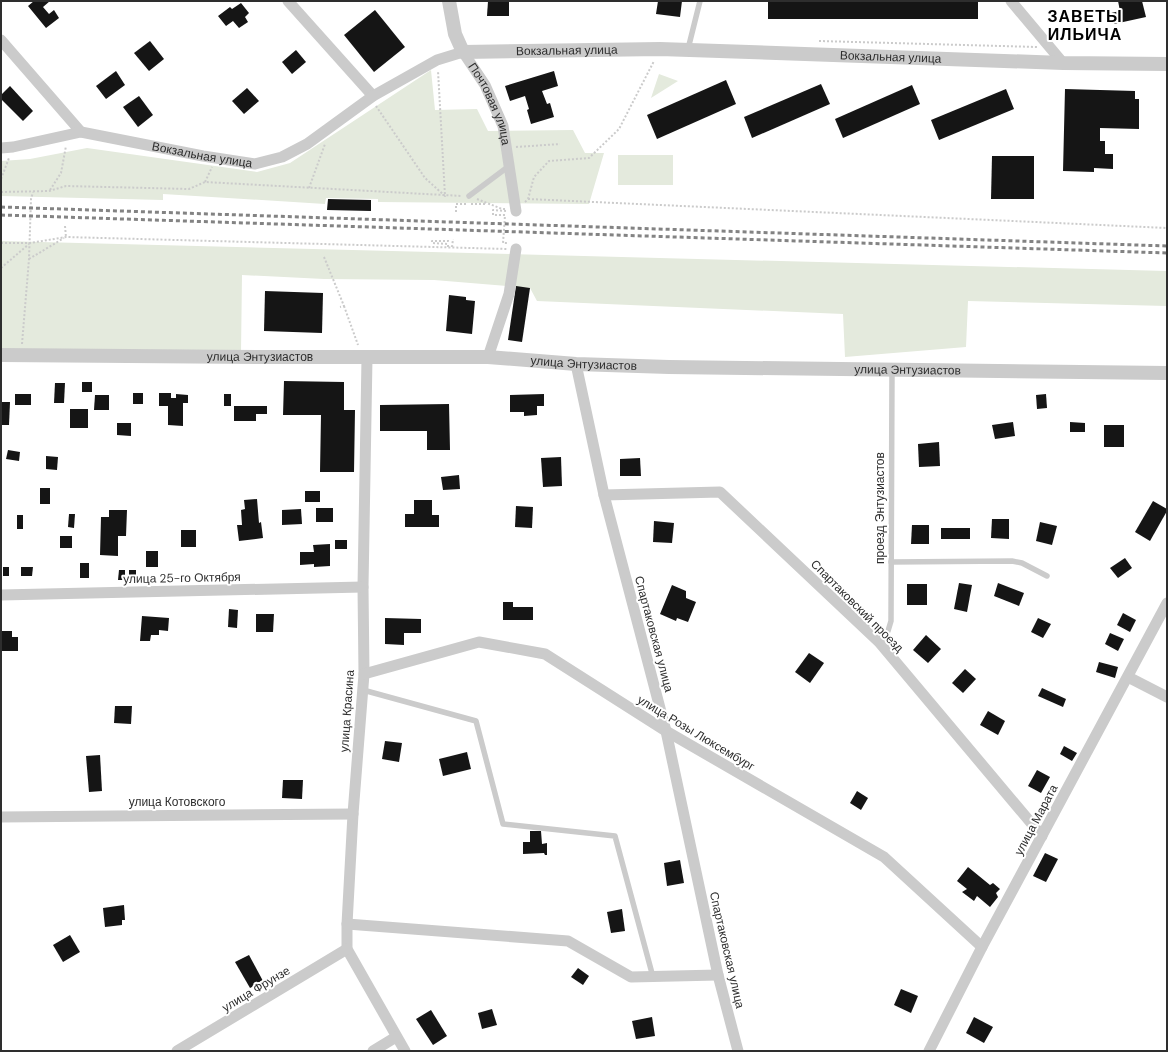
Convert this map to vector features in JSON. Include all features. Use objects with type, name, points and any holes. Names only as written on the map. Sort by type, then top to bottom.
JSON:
[{"type":"street","points":[[288,1],[372,97]]},
{"type":"street","name":"Почтовая улица","points":[[449,1],[455,34],[463,52],[485,85],[502,126],[507,148],[515,210]]},
{"type":"street","points":[[1011,1],[1064,63]]},
{"type":"street","points":[[1,40],[81,132]]},
{"type":"street","name":"Вокзальная улица","points":[[1,148],[13,147],[81,132],[255,164],[282,157],[307,144],[372,97],[437,60],[463,52],[660,49],[1064,63],[1167,64]]},
{"type":"street","points":[[488,357],[509,294],[516,249]]},
{"type":"street","name":"улица Энтузиастов","points":[[1,355],[365,358],[488,357],[576,364],[669,367],[1167,373]]},
{"type":"street","name":"улица Красина","points":[[365,358],[363,588],[364,674],[353,814],[347,949],[405,1051]]},
{"type":"street","name":"Спартаковская улица","points":[[576,364],[604,495],[666,732],[718,975],[738,1051]]},
{"type":"street","name":"Спартаковский проезд","points":[[604,495],[720,492],[879,642],[1042,836]]},
{"type":"street","name":"улица 25-го Октября","points":[[1,595],[363,588]]},
{"type":"street","name":"улица Марата","points":[[929,1051],[982,947],[1165,610]]},
{"type":"street","name":"улица Розы Люксембург","points":[[364,674],[480,642],[545,654],[666,732],[884,857],[982,947]]},
{"type":"street","points":[[1128,677],[1167,697]]},
{"type":"street","name":"улица Котовского","points":[[1,817],[353,814]]},
{"type":"street","points":[[347,924],[568,941],[631,977],[718,975]]},
{"type":"street","name":"улица Фрунзе","points":[[177,1051],[347,949]]},
{"type":"street","points":[[373,1051],[396,1037]]},
{"type":"lane","points":[[688,50],[700,1]]},
{"type":"lane","points":[[469,196],[509,166]]},
{"type":"lane","name":"проезд Энтузиастов","points":[[879,642],[888,631],[891,621],[892,370]]},
{"type":"lane","points":[[891,562],[1012,561],[1022,563],[1047,576]]},
{"type":"lane","points":[[362,690],[476,721],[503,824],[615,836],[653,976]]},
{"type":"path","points":[[1,243],[30,243],[66,237],[516,249],[516,243],[503,243],[505,215],[492,215],[493,210],[515,210],[522,206],[528,199],[534,177],[549,161],[589,158],[619,130],[660,49]]},
{"type":"path","points":[[437,60],[445,196]]},
{"type":"path","points":[[372,97],[425,178],[445,196]]},
{"type":"path","points":[[309,188],[332,126]]},
{"type":"path","points":[[49,191],[61,173],[68,135]]},
{"type":"path","points":[[524,147],[560,144]]},
{"type":"path","points":[[1,179],[13,147]]},
{"type":"path","points":[[205,182],[216,158]]},
{"type":"path","points":[[1,192],[49,191],[66,186],[189,188],[205,182],[445,196],[469,196],[502,209],[515,210]]},
{"type":"path","points":[[21,355],[29,259],[31,199],[33,192]]},
{"type":"path","points":[[528,199],[1167,228]]},
{"type":"path","points":[[456,204],[456,212]]},
{"type":"path","points":[[65,226],[66,237]]},
{"type":"path","points":[[29,259],[66,237]]},
{"type":"path","points":[[448,238],[448,241],[432,240],[432,243],[448,244],[448,247]]},
{"type":"path","points":[[452,247],[453,239]]},
{"type":"path","points":[[1,268],[30,243]]},
{"type":"path","points":[[324,258],[365,358]]},
{"type":"path","points":[[340,307],[344,306]]},
{"type":"shaded area","points":[[431,70],[435,110],[477,109],[488,131],[573,130],[585,153],[604,153],[589,204],[378,202],[378,199],[326,198],[325,204],[163,194],[163,200],[1,196],[1,161],[30,159],[87,148],[257,172],[290,163]]},
{"type":"shaded area","points":[[659,74],[678,81],[651,98]]},
{"type":"shaded area","points":[[618,155],[673,155],[673,185],[618,185]]},
{"type":"shaded area","points":[[1,241],[1167,271],[1167,306],[968,301],[966,347],[845,357],[843,314],[537,301],[530,288],[434,280],[324,279],[242,275],[241,352],[1,349]]},
{"type":"building","points":[[34,1],[50,1],[43,7],[49,14],[54,10],[59,18],[46,28],[28,6]]},
{"type":"building","points":[[488,1],[509,1],[509,16],[487,16]]},
{"type":"building","points":[[658,1],[682,1],[680,17],[656,14]]},
{"type":"building","points":[[768,1],[978,1],[978,19],[768,19]]},
{"type":"building","points":[[1118,1],[1142,1],[1146,17],[1114,24],[1111,13],[1120,11]]},
{"type":"building","points":[[241,3],[249,13],[245,17],[248,22],[239,28],[233,21],[226,26],[218,16],[230,7],[232,9]]},
{"type":"building","points":[[375,10],[405,47],[374,72],[344,35]]},
{"type":"building","points":[[150,41],[164,59],[149,71],[134,53]]},
{"type":"building","points":[[296,50],[306,62],[292,74],[282,62]]},
{"type":"building","points":[[116,71],[125,85],[106,99],[96,86]]},
{"type":"building","points":[[554,71],[558,86],[542,91],[547,104],[550,103],[554,117],[531,124],[525,96],[510,101],[505,86]]},
{"type":"building","points":[[726,80],[736,104],[657,139],[647,115]]},
{"type":"building","points":[[821,84],[830,104],[752,138],[744,117]]},
{"type":"building","points":[[912,85],[920,104],[843,138],[835,119]]},
{"type":"building","points":[[10,86],[33,111],[23,121],[1,99],[1,95]]},
{"type":"building","points":[[247,88],[259,101],[244,114],[232,101]]},
{"type":"building","points":[[1006,89],[1014,109],[939,140],[931,120]]},
{"type":"building","points":[[1065,89],[1135,91],[1135,99],[1139,99],[1139,129],[1100,128],[1100,141],[1105,141],[1105,154],[1113,154],[1113,169],[1094,168],[1094,172],[1063,171]]},
{"type":"building","points":[[139,96],[153,115],[138,127],[123,107]]},
{"type":"building","points":[[992,156],[1034,156],[1034,199],[991,199]]},
{"type":"building","points":[[328,199],[371,200],[371,211],[327,210]]},
{"type":"building","points":[[516,286],[530,288],[522,342],[508,340]]},
{"type":"building","points":[[265,291],[323,293],[322,333],[264,331]]},
{"type":"building","points":[[449,295],[466,297],[466,300],[475,301],[472,334],[446,331]]},
{"type":"building","points":[[284,381],[344,382],[344,410],[355,410],[354,472],[320,472],[321,415],[283,415]]},
{"type":"building","points":[[82,382],[92,382],[92,392],[82,392]]},
{"type":"building","points":[[55,383],[65,383],[64,403],[54,403]]},
{"type":"building","points":[[133,393],[143,393],[143,404],[133,404]]},
{"type":"building","points":[[159,393],[171,393],[171,398],[176,398],[176,394],[188,395],[188,403],[183,403],[183,426],[168,425],[168,406],[159,406]]},
{"type":"building","points":[[15,394],[31,394],[31,405],[15,405]]},
{"type":"building","points":[[224,394],[231,394],[231,406],[224,406]]},
{"type":"building","points":[[544,394],[544,406],[537,406],[537,415],[524,416],[524,412],[510,412],[510,395]]},
{"type":"building","points":[[1046,394],[1047,408],[1037,409],[1036,395]]},
{"type":"building","points":[[95,395],[109,395],[109,410],[94,410]]},
{"type":"building","points":[[1,402],[10,402],[9,425],[1,425]]},
{"type":"building","points":[[449,404],[450,450],[427,450],[427,431],[380,431],[380,405]]},
{"type":"building","points":[[234,406],[267,406],[267,414],[256,414],[256,421],[234,421]]},
{"type":"building","points":[[70,409],[88,409],[88,428],[70,428]]},
{"type":"building","points":[[1013,422],[1015,436],[995,439],[992,425]]},
{"type":"building","points":[[1070,422],[1085,423],[1085,432],[1070,432]]},
{"type":"building","points":[[117,423],[131,423],[131,436],[117,435]]},
{"type":"building","points":[[1104,425],[1124,425],[1124,447],[1104,447]]},
{"type":"building","points":[[939,442],[940,466],[919,467],[918,444]]},
{"type":"building","points":[[8,450],[20,452],[19,461],[6,459]]},
{"type":"building","points":[[46,456],[58,457],[57,470],[46,469]]},
{"type":"building","points":[[561,457],[562,486],[543,487],[541,458]]},
{"type":"building","points":[[640,458],[641,476],[620,476],[620,459]]},
{"type":"building","points":[[459,475],[460,489],[443,490],[441,477]]},
{"type":"building","points":[[40,488],[50,488],[50,504],[40,504]]},
{"type":"building","points":[[305,491],[320,491],[320,502],[305,502]]},
{"type":"building","points":[[257,499],[259,523],[261,522],[263,538],[239,541],[237,525],[242,525],[241,510],[245,509],[244,500]]},
{"type":"building","points":[[414,500],[432,500],[432,515],[439,515],[439,527],[405,527],[405,514],[414,514]]},
{"type":"building","points":[[1153,501],[1167,509],[1167,511],[1150,541],[1135,532]]},
{"type":"building","points":[[516,506],[533,507],[532,528],[515,527]]},
{"type":"building","points":[[316,508],[333,508],[333,522],[316,522]]},
{"type":"building","points":[[301,509],[302,524],[282,525],[282,510]]},
{"type":"building","points":[[109,510],[127,510],[126,536],[118,536],[118,556],[100,555],[101,517],[109,517]]},
{"type":"building","points":[[69,514],[75,514],[74,528],[68,527]]},
{"type":"building","points":[[17,515],[23,515],[23,529],[17,529]]},
{"type":"building","points":[[992,519],[1009,519],[1009,539],[991,538]]},
{"type":"building","points":[[654,521],[674,523],[672,543],[653,542]]},
{"type":"building","points":[[1040,522],[1057,526],[1052,545],[1036,541]]},
{"type":"building","points":[[912,525],[929,525],[929,544],[911,544]]},
{"type":"building","points":[[941,528],[970,528],[970,539],[941,539]]},
{"type":"building","points":[[181,530],[196,530],[196,547],[181,547]]},
{"type":"building","points":[[60,536],[72,536],[72,548],[60,548]]},
{"type":"building","points":[[335,540],[347,540],[347,549],[335,549]]},
{"type":"building","points":[[330,544],[330,566],[314,567],[314,564],[300,565],[300,552],[314,552],[313,545]]},
{"type":"building","points":[[146,551],[158,551],[158,567],[146,567]]},
{"type":"building","points":[[1125,558],[1132,568],[1118,578],[1110,568]]},
{"type":"building","points":[[80,563],[89,563],[89,578],[80,578]]},
{"type":"building","points":[[3,567],[9,567],[9,576],[3,576]]},
{"type":"building","points":[[21,567],[33,567],[32,576],[21,576]]},
{"type":"building","points":[[119,570],[125,570],[125,580],[118,580]]},
{"type":"building","points":[[129,570],[136,570],[136,578],[129,578]]},
{"type":"building","points":[[959,583],[972,585],[967,612],[954,609]]},
{"type":"building","points":[[998,583],[1024,593],[1019,606],[994,596]]},
{"type":"building","points":[[907,584],[927,584],[927,605],[907,605]]},
{"type":"building","points":[[672,585],[686,591],[686,598],[696,602],[688,622],[677,618],[676,621],[660,614]]},
{"type":"building","points":[[503,602],[513,602],[513,607],[533,607],[533,620],[503,620]]},
{"type":"building","points":[[229,609],[238,610],[237,628],[228,627]]},
{"type":"building","points":[[1123,613],[1136,620],[1130,632],[1117,625]]},
{"type":"building","points":[[256,614],[274,614],[273,632],[256,632]]},
{"type":"building","points":[[142,616],[169,618],[168,631],[159,630],[159,635],[151,635],[150,641],[140,641]]},
{"type":"building","points":[[385,618],[421,619],[421,633],[404,633],[404,645],[385,644]]},
{"type":"building","points":[[1038,618],[1051,624],[1043,638],[1031,632]]},
{"type":"building","points":[[1,631],[12,631],[12,637],[18,637],[18,651],[1,651]]},
{"type":"building","points":[[1110,633],[1124,639],[1118,651],[1105,644]]},
{"type":"building","points":[[926,635],[941,649],[928,663],[913,650]]},
{"type":"building","points":[[809,653],[824,663],[810,683],[795,672]]},
{"type":"building","points":[[1099,662],[1118,667],[1115,678],[1096,672]]},
{"type":"building","points":[[965,669],[976,679],[963,693],[952,683]]},
{"type":"building","points":[[1042,688],[1066,699],[1063,707],[1038,696]]},
{"type":"building","points":[[115,706],[132,706],[131,724],[114,723]]},
{"type":"building","points":[[988,711],[1005,721],[998,735],[980,725]]},
{"type":"building","points":[[385,741],[402,743],[399,762],[382,759]]},
{"type":"building","points":[[1064,746],[1077,753],[1072,761],[1060,754]]},
{"type":"building","points":[[467,752],[471,769],[443,776],[439,759]]},
{"type":"building","points":[[100,755],[102,791],[89,792],[86,756]]},
{"type":"building","points":[[1037,770],[1050,777],[1041,793],[1028,786]]},
{"type":"building","points":[[283,780],[303,780],[302,799],[282,798]]},
{"type":"building","points":[[857,791],[868,798],[861,810],[850,803]]},
{"type":"building","points":[[530,831],[541,831],[542,844],[547,843],[547,855],[544,853],[523,854],[523,842],[530,842]]},
{"type":"building","points":[[1045,853],[1058,859],[1046,882],[1033,876]]},
{"type":"building","points":[[680,860],[684,883],[667,886],[664,863]]},
{"type":"building","points":[[968,867],[990,885],[993,883],[1000,889],[996,893],[998,897],[990,907],[977,896],[974,901],[962,892],[967,889],[957,881]]},
{"type":"building","points":[[124,905],[125,920],[122,920],[122,925],[105,927],[103,908]]},
{"type":"building","points":[[622,909],[625,931],[611,933],[607,912]]},
{"type":"building","points":[[70,935],[80,952],[63,962],[53,945]]},
{"type":"building","points":[[249,955],[263,981],[250,988],[235,962]]},
{"type":"building","points":[[578,968],[589,976],[583,985],[571,977]]},
{"type":"building","points":[[901,989],[918,996],[911,1013],[894,1005]]},
{"type":"building","points":[[492,1009],[497,1025],[482,1029],[478,1013]]},
{"type":"building","points":[[431,1010],[447,1036],[433,1045],[416,1019]]},
{"type":"building","points":[[652,1017],[655,1036],[636,1039],[632,1021]]},
{"type":"building","points":[[974,1017],[993,1027],[984,1043],[966,1033]]},
{"type":"railway","points":[[1,207],[1167,246]]},
{"type":"railway","points":[[1,215],[1167,253]]},
{"type":"district","name":"ЗАВЕТЫ ИЛЬИЧА","points":[[1085,25]]}]
